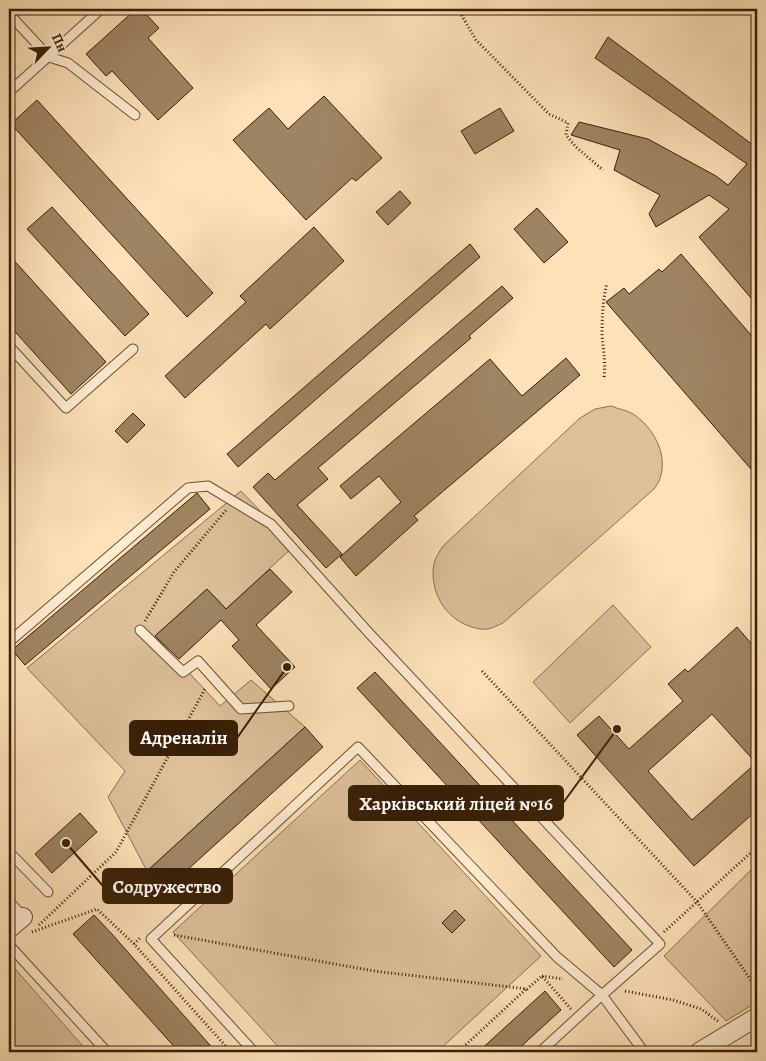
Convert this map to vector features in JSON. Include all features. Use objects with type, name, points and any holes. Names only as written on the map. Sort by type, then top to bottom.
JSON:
[{"type":"street","points":[[9,929],[27,924]]},
{"type":"street","points":[[699,1052],[757,1017]]},
{"type":"lane","points":[[9,92],[101,9]]},
{"type":"lane","points":[[9,14],[49,57],[68,63],[135,115]]},
{"type":"lane","points":[[9,346],[66,408],[133,350]]},
{"type":"lane","points":[[9,642],[188,488],[208,486],[271,524],[376,640],[660,944],[540,1052]]},
{"type":"lane","points":[[140,630],[183,672],[198,661],[241,709],[288,706]]},
{"type":"lane","points":[[254,1052],[150,939],[358,747],[557,956],[602,996],[644,1052]]},
{"type":"lane","points":[[9,852],[48,892]]},
{"type":"lane","points":[[9,901],[27,924]]},
{"type":"lane","points":[[11,948],[107,1052]]},
{"type":"path","points":[[458,9],[476,40],[550,114],[568,123],[566,136],[576,147],[604,170]]},
{"type":"path","points":[[604,377],[606,359],[602,336],[602,305],[607,283]]},
{"type":"path","points":[[140,630],[174,572],[234,501]]},
{"type":"path","points":[[482,671],[697,902],[757,989]]},
{"type":"path","points":[[11,948],[27,924],[116,852],[212,676]]},
{"type":"path","points":[[668,928],[757,847]]},
{"type":"path","points":[[27,924],[97,909],[134,944],[231,1052]]},
{"type":"path","points":[[158,932],[374,972],[527,989]]},
{"type":"path","points":[[458,1052],[542,976],[588,983]]},
{"type":"path","points":[[542,976],[572,1010],[566,1016]]},
{"type":"path","points":[[611,987],[673,1000],[701,1009],[721,1025]]},
{"type":"shaded area","points":[[611,406],[631,413],[640,419],[656,440],[662,457],[662,466],[660,479],[654,489],[503,623],[490,629],[481,629],[460,622],[446,609],[436,593],[433,574],[435,562],[443,546],[580,418],[595,409]]},
{"type":"shaded area","points":[[241,491],[294,546],[226,609],[207,589],[155,636],[220,706],[251,680],[305,727],[147,871],[108,797],[125,771],[27,668]]},
{"type":"shaded area","points":[[613,605],[651,647],[570,723],[533,682]]},
{"type":"shaded area","points":[[360,760],[541,956],[437,1052],[283,1052],[173,932]]},
{"type":"shaded area","points":[[757,864],[757,1002],[726,1021],[664,956]]},
{"type":"shaded area","points":[[10,963],[88,1052],[66,1052],[61,1047],[55,1052],[9,1052]]},
{"type":"building","points":[[136,9],[141,9],[159,28],[148,38],[193,88],[158,120],[112,71],[106,76],[86,54]]},
{"type":"building","points":[[608,37],[757,148],[757,305],[699,237],[729,209],[709,195],[656,227],[649,214],[660,195],[614,170],[620,150],[571,135],[579,122],[648,139],[716,176],[728,185],[747,164],[595,58]]},
{"type":"building","points":[[324,96],[382,158],[356,181],[352,178],[306,220],[233,140],[269,108],[288,129]]},
{"type":"building","points":[[37,100],[213,293],[187,317],[11,124]]},
{"type":"building","points":[[500,108],[514,131],[475,154],[461,131]]},
{"type":"building","points":[[400,191],[411,203],[388,225],[376,212]]},
{"type":"building","points":[[52,207],[149,314],[125,336],[27,229]]},
{"type":"building","points":[[537,208],[568,242],[544,263],[514,229]]},
{"type":"building","points":[[314,227],[344,261],[270,329],[266,324],[185,398],[165,376],[246,302],[240,296]]},
{"type":"building","points":[[470,244],[480,257],[238,467],[227,454]]},
{"type":"building","points":[[681,254],[757,342],[757,476],[606,302],[624,288],[629,294],[659,269],[662,272]]},
{"type":"building","points":[[9,255],[106,362],[71,394],[9,325]]},
{"type":"building","points":[[502,286],[513,298],[469,336],[471,338],[318,468],[328,479],[297,505],[342,554],[326,568],[253,487],[268,473],[275,480]]},
{"type":"building","points":[[566,358],[580,375],[414,516],[418,520],[356,576],[340,557],[401,502],[379,476],[351,499],[340,486],[490,359],[522,396]]},
{"type":"building","points":[[133,413],[145,425],[127,443],[115,431]]},
{"type":"building","points":[[197,493],[210,509],[25,665],[12,650]]},
{"type":"building","points":[[270,569],[292,592],[256,625],[295,667],[271,689],[232,646],[239,640],[221,620],[179,659],[155,636],[207,589],[226,609]]},
{"type":"building","points":[[737,627],[757,650],[757,810],[694,866],[577,735],[599,716],[629,749],[683,701],[668,684],[685,669],[688,672]],"holes":[[[712,714],[756,763],[692,820],[648,771]]]},
{"type":"building","points":[[375,672],[632,950],[614,967],[357,688]]},
{"type":"building","points":[[305,727],[323,747],[164,891],[147,871]]},
{"type":"building","points":[[80,813],[97,832],[52,873],[35,854]]},
{"type":"building","points":[[455,910],[465,920],[452,933],[442,923]]},
{"type":"building","points":[[94,915],[216,1052],[179,1052],[73,934]]},
{"type":"building","points":[[545,991],[561,1010],[515,1052],[478,1052]]},
{"type":"place","name":"Адреналін","points":[[287,667]]},
{"type":"place","name":"Харківський ліцей №16","points":[[617,729]]},
{"type":"place","name":"Содружество","points":[[66,843]]}]
